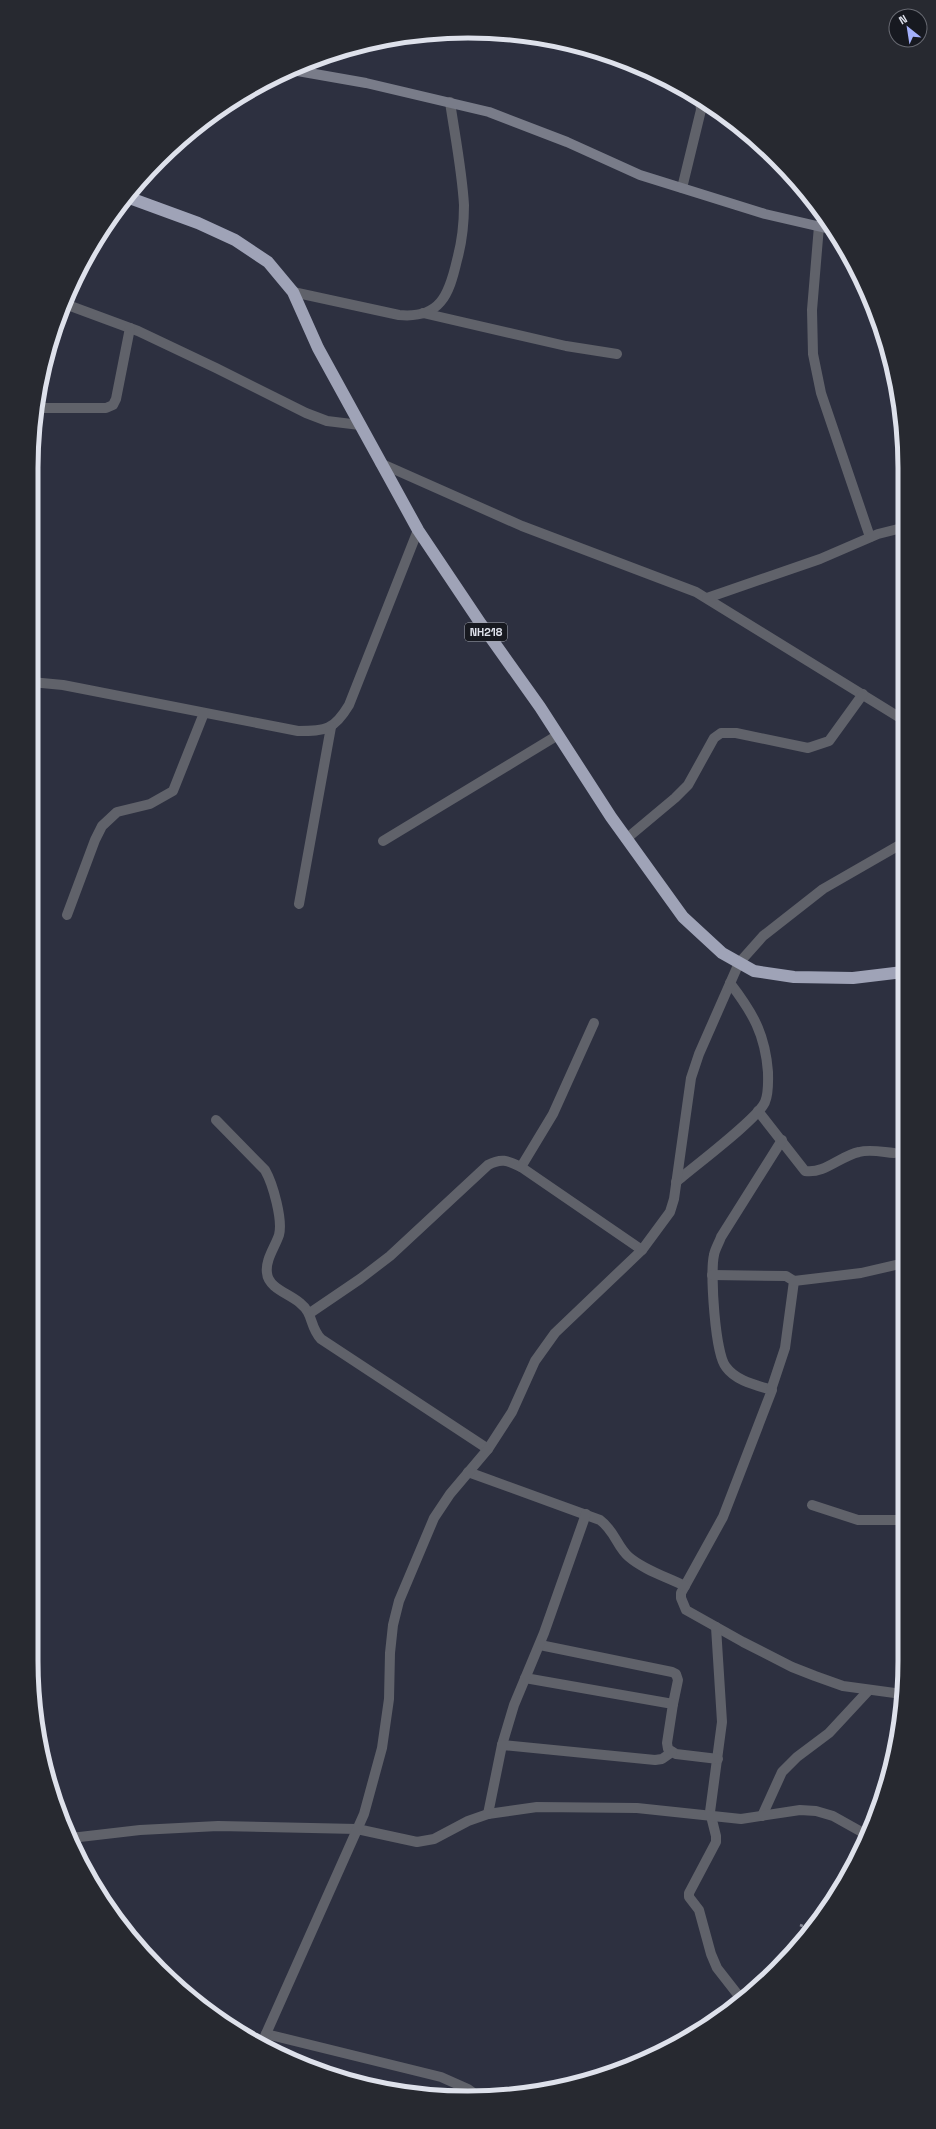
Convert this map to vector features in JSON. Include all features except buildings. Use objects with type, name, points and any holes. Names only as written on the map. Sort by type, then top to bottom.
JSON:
[{"type":"highway","name":"NH218","points":[[133,199],[198,223],[235,240],[268,262],[292,292],[318,348],[418,530],[558,735],[626,839],[683,917],[722,953],[754,971],[794,977],[853,978],[898,975]]},
{"type":"main road","points":[[309,69],[489,112],[567,142],[640,175],[765,214],[825,228]]},
{"type":"street","points":[[292,292],[399,315],[414,316],[424,313],[434,307],[448,293],[461,243],[464,204],[450,102]]},
{"type":"street","points":[[682,188],[701,106]]},
{"type":"street","points":[[819,226],[812,310],[813,354],[822,393],[870,537]]},
{"type":"street","points":[[70,306],[130,328],[216,368],[306,414],[327,421],[360,425]]},
{"type":"street","points":[[424,313],[566,346],[617,354]]},
{"type":"street","points":[[43,408],[106,408],[113,405],[116,399],[130,328]]},
{"type":"street","points":[[380,463],[522,526],[664,578],[707,598],[898,716]]},
{"type":"street","points":[[707,598],[820,559],[870,537],[898,529]]},
{"type":"street","points":[[38,683],[63,685],[298,731],[319,731],[331,727],[340,720],[349,705],[418,530]]},
{"type":"street","points":[[626,839],[675,798],[688,785],[714,738],[721,733],[736,733],[808,748],[817,746],[829,741],[862,694]]},
{"type":"street","points":[[67,915],[102,826],[117,812],[150,804],[173,792],[204,713]]},
{"type":"street","points":[[299,904],[331,727]]},
{"type":"street","points":[[383,841],[558,735]]},
{"type":"street","points":[[264,2039],[364,1814],[382,1748],[389,1699],[390,1646],[399,1601],[434,1518],[468,1472],[488,1449],[512,1412],[535,1361],[555,1333],[642,1250],[670,1212],[674,1200],[691,1078],[699,1054],[739,963],[763,936],[823,889],[898,845]]},
{"type":"street","points":[[676,1182],[758,1111],[765,1103],[768,1091],[767,1055],[761,1032],[750,1009],[730,984]]},
{"type":"street","points":[[521,1167],[553,1114],[594,1023]]},
{"type":"street","points":[[758,1111],[805,1171],[812,1172],[821,1170],[859,1152],[894,1153]]},
{"type":"street","points":[[216,1120],[265,1170],[271,1179],[281,1224],[268,1261],[267,1274],[272,1284],[300,1303],[310,1313],[313,1331],[321,1339],[488,1449]]},
{"type":"street","points":[[772,1390],[734,1376],[725,1367],[718,1342],[712,1275],[714,1255],[721,1237],[782,1140]]},
{"type":"street","points":[[310,1313],[360,1279],[390,1256],[488,1166],[497,1160],[506,1160],[521,1167],[642,1250]]},
{"type":"street","points":[[712,1275],[786,1276],[794,1282],[861,1273],[898,1264]]},
{"type":"street","points":[[794,1282],[785,1348],[772,1390],[723,1517],[685,1586],[680,1598],[682,1605],[686,1610],[792,1667],[843,1686],[897,1693]]},
{"type":"street","points":[[468,1472],[600,1520],[609,1526],[628,1556],[637,1563],[685,1586]]},
{"type":"street","points":[[812,1505],[858,1520],[898,1520]]},
{"type":"street","points":[[488,1814],[502,1745],[525,1678],[540,1645],[586,1514]]},
{"type":"street","points":[[716,1627],[722,1722],[718,1759],[710,1806],[710,1817],[715,1829],[716,1842],[689,1893],[689,1897],[699,1910],[717,1968],[738,1995]]},
{"type":"street","points":[[540,1645],[676,1674],[678,1680],[667,1743],[672,1752]]},
{"type":"street","points":[[525,1678],[673,1704]]},
{"type":"street","points":[[762,1816],[782,1772],[797,1757],[829,1733],[868,1690]]},
{"type":"street","points":[[502,1745],[655,1760],[662,1759],[672,1752],[718,1759]]},
{"type":"street","points":[[76,1837],[140,1830],[218,1826],[357,1829],[417,1842],[425,1842],[468,1821],[488,1814],[537,1806],[637,1808],[710,1817],[741,1819],[800,1810],[816,1811],[833,1816],[862,1832]]},
{"type":"street","points":[[266,2034],[441,2077],[468,2091]]},
{"type":"path","points":[[800,1925],[806,1927]]}]
